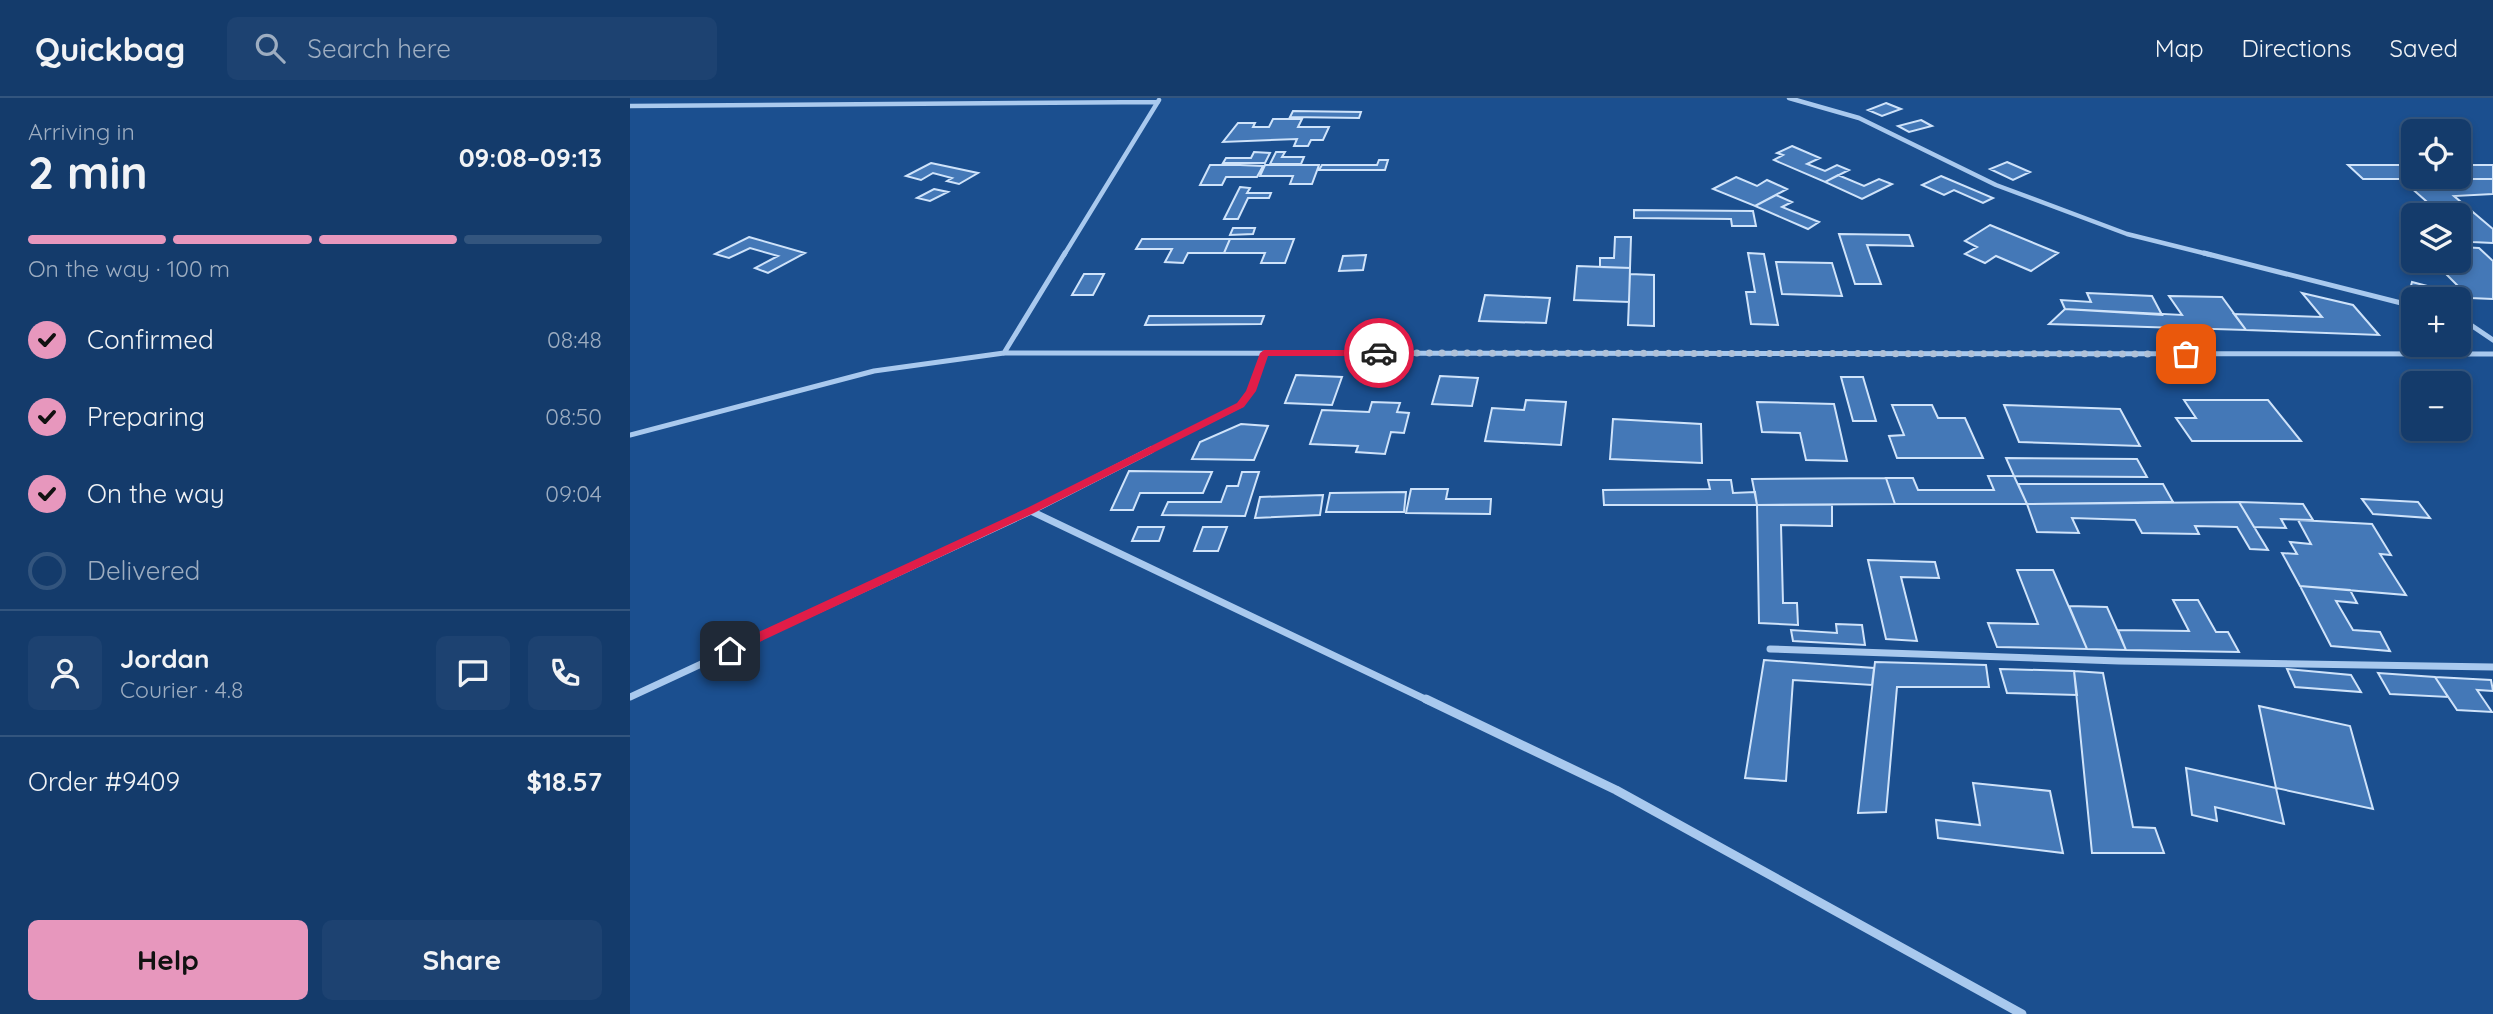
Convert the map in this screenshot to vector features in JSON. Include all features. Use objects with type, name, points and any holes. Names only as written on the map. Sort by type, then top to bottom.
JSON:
[{"type":"street","points":[[966,104],[971,98]]},
{"type":"street","points":[[1789,98],[1859,118],[1996,186],[2127,234],[2401,303]]},
{"type":"street","points":[[630,106],[1159,100]]},
{"type":"street","points":[[1004,353],[1159,100]]},
{"type":"street","points":[[2471,325],[2493,340]]},
{"type":"street","points":[[630,435],[874,371],[1004,353],[2493,354]]},
{"type":"street","points":[[630,697],[1031,511],[1241,405],[1251,391],[1264,353]]},
{"type":"street","points":[[1031,511],[1616,790],[2022,1014]]},
{"type":"street","points":[[1770,649],[2119,661],[2493,667]]},
{"type":"building","points":[[1886,103],[1901,109],[1882,116],[1868,110]]},
{"type":"building","points":[[1293,111],[1361,112],[1359,118],[1290,117]]},
{"type":"building","points":[[1273,119],[1302,119],[1298,127],[1329,127],[1323,140],[1311,140],[1308,146],[1294,146],[1297,139],[1223,142],[1238,123],[1255,123],[1253,127],[1269,127]]},
{"type":"building","points":[[1921,120],[1932,126],[1909,132],[1898,126]]},
{"type":"building","points":[[1792,146],[1820,158],[1807,164],[1825,171],[1837,165],[1849,170],[1825,182],[1774,160],[1783,155],[1777,153]]},
{"type":"building","points":[[1254,152],[1270,153],[1265,163],[1223,163],[1226,158],[1251,158]]},
{"type":"building","points":[[1276,152],[1285,152],[1282,157],[1304,157],[1301,164],[1270,164]]},
{"type":"building","points":[[1379,160],[1388,160],[1385,170],[1319,170],[1322,165],[1377,165]]},
{"type":"building","points":[[2007,162],[2030,172],[2013,180],[1990,169]]},
{"type":"building","points":[[931,163],[978,173],[959,184],[947,181],[952,178],[933,173],[921,180],[906,176]]},
{"type":"building","points":[[1210,165],[1263,166],[1257,177],[1226,177],[1222,185],[1200,185]]},
{"type":"building","points":[[1265,165],[1319,165],[1312,184],[1290,184],[1293,176],[1260,176]]},
{"type":"building","points":[[2348,165],[2401,165],[2401,179],[2363,179]]},
{"type":"building","points":[[2471,165],[2493,165],[2493,179],[2471,179]]},
{"type":"building","points":[[1838,175],[1864,186],[1879,179],[1892,184],[1862,199],[1825,182]]},
{"type":"building","points":[[1941,176],[1993,198],[1983,203],[1954,190],[1944,195],[1922,185]]},
{"type":"building","points":[[1736,177],[1757,186],[1767,180],[1787,189],[1755,206],[1713,189]]},
{"type":"building","points":[[2471,179],[2493,179],[2493,194],[2454,196],[2462,203],[2428,203],[2412,189],[2471,189]]},
{"type":"building","points":[[1240,187],[1250,188],[1247,193],[1271,193],[1269,198],[1248,198],[1238,219],[1224,219]]},
{"type":"building","points":[[934,189],[948,192],[930,201],[917,198]]},
{"type":"building","points":[[1776,195],[1792,202],[1782,207],[1819,222],[1808,229],[1755,206]]},
{"type":"building","points":[[1634,210],[1753,211],[1756,226],[1732,226],[1731,219],[1634,218]]},
{"type":"building","points":[[2471,210],[2493,229],[2493,243],[2472,242]]},
{"type":"building","points":[[1990,225],[2058,253],[2031,271],[1996,256],[1985,263],[1965,254],[1977,247],[1965,241]]},
{"type":"building","points":[[1233,228],[1255,228],[1253,234],[1230,235]]},
{"type":"building","points":[[1839,234],[1909,235],[1913,246],[1867,245],[1881,284],[1855,284]]},
{"type":"building","points":[[749,237],[805,253],[768,273],[755,268],[778,256],[750,248],[729,258],[715,254]]},
{"type":"building","points":[[1615,237],[1631,237],[1630,268],[1600,267],[1600,258],[1614,258]]},
{"type":"building","points":[[1142,239],[1230,239],[1224,253],[1188,253],[1183,263],[1165,262],[1172,249],[1136,249]]},
{"type":"building","points":[[1230,239],[1294,239],[1285,263],[1261,263],[1265,253],[1224,253]]},
{"type":"building","points":[[2471,248],[2479,248],[2493,261],[2493,299],[2471,298],[2471,287],[2459,287],[2445,273],[2471,273]]},
{"type":"building","points":[[1748,253],[1764,254],[1778,325],[1751,324],[1746,292],[1755,292]]},
{"type":"building","points":[[1366,255],[1363,270],[1339,271],[1343,256]]},
{"type":"building","points":[[1776,262],[1832,263],[1842,296],[1782,294]]},
{"type":"building","points":[[1577,266],[1630,268],[1629,302],[1574,300]]},
{"type":"building","points":[[1084,274],[1104,274],[1093,295],[1072,295]]},
{"type":"building","points":[[1630,274],[1654,275],[1654,326],[1628,325]]},
{"type":"building","points":[[2412,282],[2431,287],[2411,287]]},
{"type":"building","points":[[2087,293],[2152,296],[2162,315],[2065,309],[2061,300],[2091,302]]},
{"type":"building","points":[[2302,293],[2353,305],[2379,335],[2246,330],[2234,314],[2322,317]]},
{"type":"building","points":[[1485,295],[1550,298],[1546,323],[1479,321]]},
{"type":"building","points":[[2169,296],[2222,297],[2246,330],[2049,324],[2065,309],[2182,315]]},
{"type":"building","points":[[1149,316],[1264,316],[1261,324],[1145,325]]},
{"type":"building","points":[[1296,375],[1342,377],[1332,405],[1285,403]]},
{"type":"building","points":[[1440,376],[1478,378],[1472,406],[1432,404]]},
{"type":"building","points":[[1841,377],[1863,377],[1876,421],[1853,421]]},
{"type":"building","points":[[1526,400],[1566,402],[1561,445],[1485,441],[1492,408],[1524,410]]},
{"type":"building","points":[[2184,400],[2268,400],[2301,441],[2192,441],[2176,418],[2196,418]]},
{"type":"building","points":[[1372,402],[1400,403],[1397,412],[1409,413],[1404,433],[1391,432],[1385,454],[1356,452],[1358,446],[1310,444],[1322,410],[1369,412]]},
{"type":"building","points":[[1757,402],[1834,404],[1847,461],[1806,460],[1800,433],[1762,432]]},
{"type":"building","points":[[1892,405],[1932,405],[1938,418],[1965,418],[1983,458],[1897,458],[1889,436],[1904,435]]},
{"type":"building","points":[[2004,405],[2120,409],[2140,446],[2019,442]]},
{"type":"building","points":[[1613,419],[1701,424],[1702,463],[1610,459]]},
{"type":"building","points":[[1241,424],[1268,426],[1254,460],[1192,459],[1200,442]]},
{"type":"building","points":[[2006,458],[2137,459],[2147,477],[2014,476]]},
{"type":"building","points":[[1129,471],[1212,472],[1203,493],[1140,493],[1133,510],[1111,510]]},
{"type":"building","points":[[1242,472],[1259,472],[1245,516],[1162,515],[1168,502],[1221,502],[1227,486],[1238,486]]},
{"type":"building","points":[[1988,476],[2014,476],[2027,504],[1895,504],[1886,478],[1913,478],[1918,490],[1994,490]]},
{"type":"building","points":[[1886,478],[1895,504],[1757,505],[1752,479]]},
{"type":"building","points":[[1708,480],[1731,480],[1733,493],[1755,492],[1757,505],[1604,505],[1603,490],[1710,489]]},
{"type":"building","points":[[2018,484],[2163,484],[2173,502],[2027,504]]},
{"type":"building","points":[[1411,489],[1448,489],[1446,499],[1491,499],[1490,514],[1406,513]]},
{"type":"building","points":[[1406,492],[1404,512],[1326,512],[1330,493]]},
{"type":"building","points":[[1323,495],[1320,515],[1255,518],[1260,497]]},
{"type":"building","points":[[2362,499],[2418,502],[2430,518],[2373,514]]},
{"type":"building","points":[[2239,502],[2268,550],[2250,549],[2237,527],[2195,526],[2199,534],[2142,533],[2135,520],[2072,518],[2079,533],[2037,532],[2027,504]]},
{"type":"building","points":[[2239,502],[2303,504],[2313,520],[2281,519],[2286,528],[2254,527]]},
{"type":"building","points":[[1757,505],[1832,505],[1832,526],[1781,525],[1783,603],[1797,603],[1798,625],[1759,623]]},
{"type":"building","points":[[2298,520],[2372,524],[2391,555],[2380,554],[2406,595],[2300,586],[2282,553],[2297,554],[2290,542],[2311,544]]},
{"type":"building","points":[[1138,527],[1164,527],[1159,541],[1132,541]]},
{"type":"building","points":[[1203,527],[1227,527],[1218,551],[1194,551]]},
{"type":"building","points":[[1868,560],[1935,562],[1939,578],[1901,577],[1917,641],[1886,639]]},
{"type":"building","points":[[2017,570],[2053,570],[2087,649],[1997,647],[1988,623],[2038,624]]},
{"type":"building","points":[[2300,586],[2350,590],[2357,603],[2336,601],[2353,630],[2380,632],[2390,651],[2331,646]]},
{"type":"building","points":[[2173,600],[2198,600],[2216,632],[2228,632],[2239,652],[2126,650],[2118,630],[2189,631]]},
{"type":"building","points":[[2069,606],[2107,607],[2126,650],[2087,649]]},
{"type":"building","points":[[1836,624],[1862,625],[1865,645],[1793,641],[1791,630],[1837,633]]},
{"type":"building","points":[[1764,660],[1874,668],[1872,685],[1793,680],[1786,781],[1745,778]]},
{"type":"building","points":[[1875,662],[1986,665],[1989,687],[1897,687],[1886,812],[1858,813]]},
{"type":"building","points":[[2000,669],[2074,671],[2077,695],[2007,693]]},
{"type":"building","points":[[2287,669],[2351,675],[2361,692],[2295,687]]},
{"type":"building","points":[[2074,671],[2103,673],[2133,827],[2155,828],[2164,853],[2092,853]]},
{"type":"building","points":[[2378,673],[2435,677],[2448,697],[2390,694]]},
{"type":"building","points":[[2435,677],[2491,680],[2493,691],[2477,690],[2492,712],[2457,710]]},
{"type":"building","points":[[2259,706],[2350,726],[2373,809],[2276,788]]},
{"type":"building","points":[[2186,768],[2276,788],[2284,824],[2215,807],[2217,821],[2192,815]]},
{"type":"building","points":[[1973,783],[2050,791],[2063,853],[1938,838],[1936,820],[1980,825]]},
{"type":"way so far","points":[[1379,353],[2186,354]]},
{"type":"route","points":[[730,651],[1031,511],[1241,405],[1251,391],[1264,353],[1379,353]]}]
